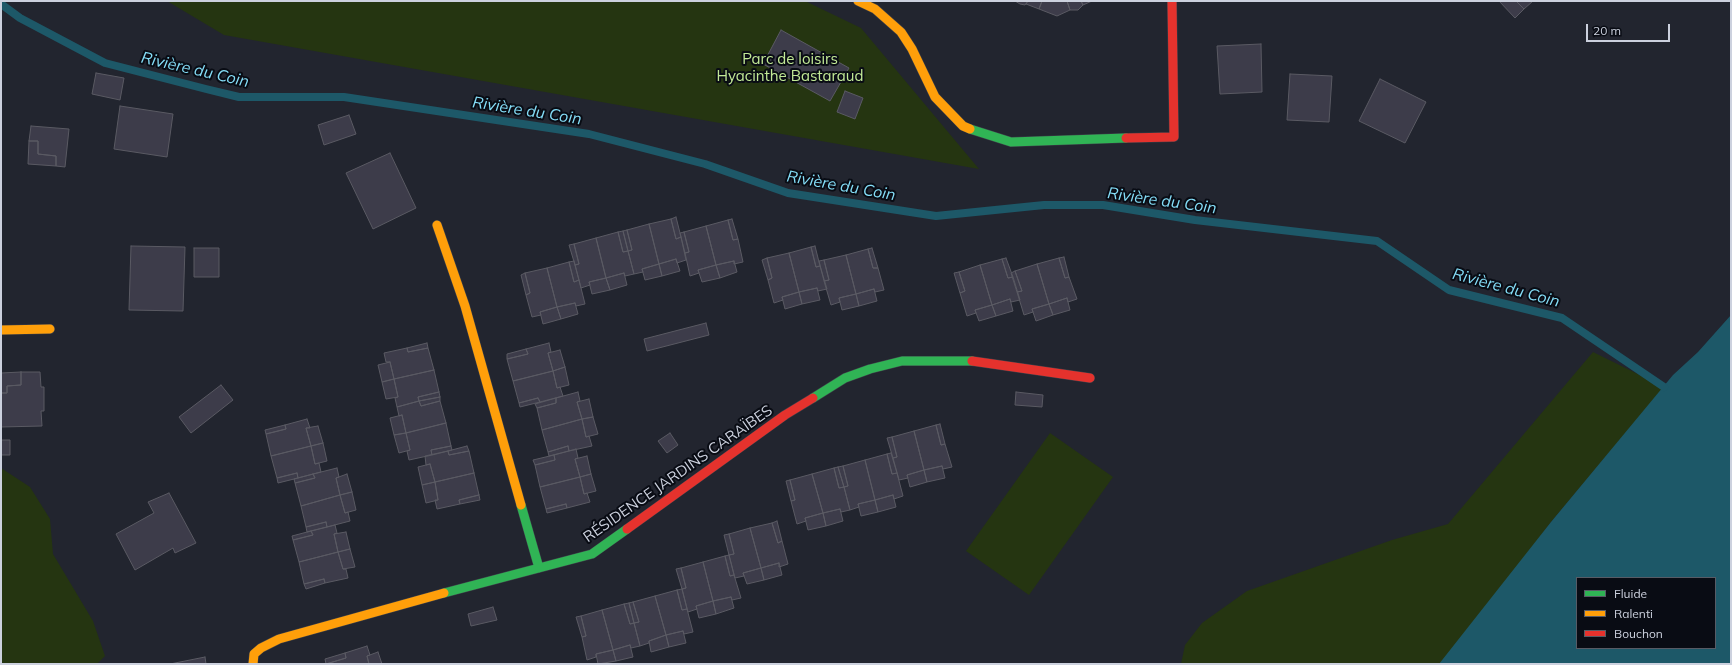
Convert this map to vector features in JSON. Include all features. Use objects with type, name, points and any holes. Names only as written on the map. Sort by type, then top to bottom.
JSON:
[{"type":"street","points":[[858,1],[875,10],[889,20],[901,32],[912,49],[935,97],[963,126],[982,134],[1010,142],[1174,136],[1172,1]]},
{"type":"street","points":[[437,225],[465,306],[539,568]]},
{"type":"street","points":[[1,330],[50,329]]},
{"type":"street","name":"RÉSIDENCE JARDINS CARAÏBES","points":[[253,664],[254,654],[279,639],[322,626],[592,554],[785,415],[845,378],[870,369],[902,361],[974,361],[1090,378]]},
{"type":"green space","name":"Parc de loisirs Hyacinthe Bastaraud","points":[[167,1],[805,1],[861,28],[979,169],[224,35]]},
{"type":"green space","points":[[1593,352],[1664,387],[1551,522],[1444,664],[1181,664],[1185,645],[1202,623],[1247,591],[1392,540],[1448,524]]},
{"type":"green space","points":[[1050,433],[1113,477],[1029,595],[966,551]]},
{"type":"green space","points":[[1,468],[30,487],[50,519],[53,554],[93,621],[105,656],[97,664],[1,664]]},
{"type":"water","points":[[1731,315],[1731,664],[1439,664],[1551,522],[1673,375],[1698,352]]},
{"type":"building","points":[[1015,1],[1028,1],[1025,5]]},
{"type":"building","points":[[1028,1],[1042,1],[1039,9],[1026,4]]},
{"type":"building","points":[[1042,1],[1067,1],[1070,10],[1057,16],[1039,9]]},
{"type":"building","points":[[1067,1],[1081,1],[1083,5],[1078,10],[1070,10]]},
{"type":"building","points":[[1081,1],[1092,1],[1083,5]]},
{"type":"building","points":[[1499,1],[1516,1],[1524,9],[1515,18]]},
{"type":"building","points":[[1516,1],[1533,1],[1524,9]]},
{"type":"building","points":[[781,30],[849,68],[830,101],[763,64]]},
{"type":"building","points":[[1261,44],[1262,92],[1220,94],[1217,46]]},
{"type":"building","points":[[96,73],[124,78],[120,100],[92,94]]},
{"type":"building","points":[[1290,74],[1332,76],[1329,122],[1287,120]]},
{"type":"building","points":[[1380,79],[1426,102],[1405,143],[1359,121]]},
{"type":"building","points":[[845,91],[863,98],[855,119],[837,112]]},
{"type":"building","points":[[120,106],[173,114],[167,157],[114,149]]},
{"type":"building","points":[[349,115],[356,134],[324,145],[318,125]]},
{"type":"building","points":[[31,126],[69,129],[65,167],[56,166],[56,156],[38,154],[38,141],[29,141]]},
{"type":"building","points":[[29,141],[38,141],[38,154],[56,156],[56,166],[28,164]]},
{"type":"building","points":[[390,153],[416,208],[373,229],[346,173]]},
{"type":"building","points":[[676,217],[681,237],[676,239],[671,219]]},
{"type":"building","points":[[671,219],[676,239],[681,237],[686,260],[677,263],[676,259],[659,264],[649,224]]},
{"type":"building","points":[[732,219],[738,239],[733,240],[728,220]]},
{"type":"building","points":[[728,220],[733,240],[738,239],[743,262],[734,264],[734,261],[716,265],[706,226]]},
{"type":"building","points":[[649,224],[659,264],[642,269],[643,272],[634,274],[628,251],[632,250],[627,230]]},
{"type":"building","points":[[706,226],[716,265],[698,270],[699,273],[690,276],[685,253],[689,252],[684,232]]},
{"type":"building","points":[[627,230],[632,250],[628,251],[623,231]]},
{"type":"building","points":[[623,231],[628,251],[623,252],[618,232]]},
{"type":"building","points":[[618,232],[623,252],[628,251],[634,274],[625,276],[624,273],[606,278],[596,238]]},
{"type":"building","points":[[684,232],[689,252],[685,253],[680,233]]},
{"type":"building","points":[[596,238],[606,278],[589,282],[590,285],[581,288],[575,265],[579,264],[574,244]]},
{"type":"building","points":[[574,244],[579,264],[575,265],[569,245]]},
{"type":"building","points":[[131,246],[185,247],[183,311],[129,310]]},
{"type":"building","points":[[815,246],[820,266],[816,267],[811,247]]},
{"type":"building","points":[[811,247],[816,267],[820,266],[827,289],[818,291],[817,288],[799,292],[789,253]]},
{"type":"building","points":[[194,248],[219,248],[219,277],[194,277]]},
{"type":"building","points":[[872,248],[878,268],[873,268],[868,249]]},
{"type":"building","points":[[868,249],[873,268],[878,268],[884,290],[875,292],[874,289],[856,294],[846,255]]},
{"type":"building","points":[[789,253],[799,292],[782,297],[783,300],[774,303],[768,280],[772,278],[767,258]]},
{"type":"building","points":[[846,255],[856,294],[839,298],[840,302],[831,305],[824,281],[829,280],[824,260]]},
{"type":"building","points":[[1064,257],[1069,277],[1065,278],[1059,258]]},
{"type":"building","points":[[767,258],[772,278],[768,280],[762,260]]},
{"type":"building","points":[[1006,258],[1013,277],[1008,278],[1002,259]]},
{"type":"building","points":[[1059,258],[1065,278],[1069,277],[1077,299],[1068,302],[1067,298],[1049,304],[1037,264]]},
{"type":"building","points":[[676,259],[680,271],[662,276],[659,264]]},
{"type":"building","points":[[1002,259],[1008,278],[1013,277],[1020,300],[1011,302],[1010,299],[992,305],[980,265]]},
{"type":"building","points":[[824,260],[829,280],[824,281],[819,261]]},
{"type":"building","points":[[574,261],[579,280],[574,282],[569,262]]},
{"type":"building","points":[[734,261],[737,272],[720,278],[716,265]]},
{"type":"building","points":[[569,262],[574,282],[579,280],[585,304],[576,306],[575,303],[557,307],[547,268]]},
{"type":"building","points":[[659,264],[662,276],[645,280],[642,269]]},
{"type":"building","points":[[1037,264],[1049,304],[1032,309],[1033,312],[1024,315],[1017,292],[1022,291],[1015,271]]},
{"type":"building","points":[[716,265],[720,278],[702,282],[698,270]]},
{"type":"building","points":[[980,265],[992,305],[975,310],[976,313],[967,316],[960,293],[965,291],[959,272]]},
{"type":"building","points":[[547,268],[557,307],[540,312],[541,315],[532,317],[526,295],[530,293],[525,273]]},
{"type":"building","points":[[1015,271],[1022,291],[1017,292],[1011,273]]},
{"type":"building","points":[[959,272],[965,291],[960,293],[954,273]]},
{"type":"building","points":[[525,273],[530,293],[526,295],[521,275]]},
{"type":"building","points":[[624,273],[627,285],[610,290],[606,278]]},
{"type":"building","points":[[606,278],[610,290],[592,294],[589,282]]},
{"type":"building","points":[[817,288],[820,300],[802,304],[799,292]]},
{"type":"building","points":[[874,289],[877,301],[859,306],[856,294]]},
{"type":"building","points":[[799,292],[802,304],[785,309],[782,297]]},
{"type":"building","points":[[856,294],[859,306],[842,310],[839,298]]},
{"type":"building","points":[[1067,298],[1070,310],[1053,315],[1049,304]]},
{"type":"building","points":[[1010,299],[1013,311],[996,316],[992,305]]},
{"type":"building","points":[[575,303],[578,314],[561,319],[557,307]]},
{"type":"building","points":[[1049,304],[1053,315],[1036,321],[1032,309]]},
{"type":"building","points":[[992,305],[996,316],[979,321],[975,310]]},
{"type":"building","points":[[557,307],[561,319],[543,324],[540,312]]},
{"type":"building","points":[[706,323],[709,335],[647,351],[644,339]]},
{"type":"building","points":[[427,343],[428,348],[408,352],[407,348]]},
{"type":"building","points":[[549,343],[551,352],[548,353],[553,371],[513,381],[507,359],[528,354],[526,349]]},
{"type":"building","points":[[407,348],[408,352],[428,348],[434,370],[394,379],[390,362],[386,362],[384,353]]},
{"type":"building","points":[[526,349],[528,354],[507,359],[507,354]]},
{"type":"building","points":[[560,350],[565,367],[553,371],[548,353]]},
{"type":"building","points":[[390,362],[394,379],[382,382],[378,365]]},
{"type":"building","points":[[565,367],[569,385],[557,388],[553,371]]},
{"type":"building","points":[[434,370],[439,392],[418,397],[419,401],[397,407],[395,398],[398,397],[394,379]]},
{"type":"building","points":[[553,371],[557,388],[560,387],[563,396],[540,402],[538,398],[519,403],[513,381]]},
{"type":"building","points":[[21,372],[40,372],[41,387],[44,387],[44,411],[41,411],[42,426],[1,427],[1,393],[7,393],[7,386],[21,385]]},
{"type":"building","points":[[21,372],[21,385],[7,386],[7,393],[1,393],[1,373]]},
{"type":"building","points":[[394,379],[398,397],[386,399],[382,382]]},
{"type":"building","points":[[221,385],[233,400],[191,433],[179,417]]},
{"type":"building","points":[[439,392],[440,397],[419,401],[418,397]]},
{"type":"building","points":[[578,392],[580,401],[577,402],[582,419],[542,430],[537,408],[556,403],[556,398]]},
{"type":"building","points":[[1016,392],[1043,395],[1042,407],[1015,405]]},
{"type":"building","points":[[440,397],[440,401],[421,406],[419,401]]},
{"type":"building","points":[[538,398],[540,402],[520,407],[519,403]]},
{"type":"building","points":[[556,398],[556,403],[537,408],[535,404]]},
{"type":"building","points":[[589,399],[593,417],[582,419],[577,402]]},
{"type":"building","points":[[419,401],[421,406],[440,401],[446,423],[406,433],[402,415],[399,416],[397,407]]},
{"type":"building","points":[[402,415],[406,433],[394,435],[390,418]]},
{"type":"building","points":[[593,417],[598,434],[586,437],[582,419]]},
{"type":"building","points":[[307,419],[310,428],[306,428],[311,446],[271,456],[266,434],[286,429],[285,425]]},
{"type":"building","points":[[582,419],[586,437],[589,436],[592,446],[569,451],[568,446],[548,452],[542,430]]},
{"type":"building","points":[[446,423],[451,446],[431,450],[432,455],[409,460],[407,451],[410,450],[406,433]]},
{"type":"building","points":[[940,424],[945,444],[941,445],[936,425]]},
{"type":"building","points":[[285,425],[286,429],[266,434],[265,430]]},
{"type":"building","points":[[936,425],[941,445],[945,444],[952,467],[943,469],[942,466],[924,470],[914,431]]},
{"type":"building","points":[[318,426],[323,443],[311,446],[306,428]]},
{"type":"building","points":[[914,431],[924,470],[907,475],[908,478],[899,480],[893,458],[897,457],[892,437]]},
{"type":"building","points":[[406,433],[410,450],[399,453],[394,435]]},
{"type":"building","points":[[670,433],[678,445],[667,453],[658,441]]},
{"type":"building","points":[[892,437],[897,457],[893,458],[887,438]]},
{"type":"building","points":[[1,440],[10,440],[10,455],[1,455]]},
{"type":"building","points":[[323,443],[327,461],[315,464],[311,446]]},
{"type":"building","points":[[311,446],[315,464],[319,463],[321,472],[298,478],[297,473],[277,478],[271,456]]},
{"type":"building","points":[[451,446],[452,450],[432,455],[431,450]]},
{"type":"building","points":[[467,446],[469,451],[449,455],[448,451]]},
{"type":"building","points":[[568,446],[569,451],[549,456],[548,452]]},
{"type":"building","points":[[576,449],[578,458],[575,459],[580,477],[540,487],[535,465],[555,460],[554,455]]},
{"type":"building","points":[[448,451],[449,455],[469,451],[474,473],[435,482],[430,464],[426,465],[425,456]]},
{"type":"building","points":[[891,453],[897,473],[892,474],[887,454]]},
{"type":"building","points":[[887,454],[892,474],[897,473],[903,496],[894,499],[893,495],[875,500],[865,460]]},
{"type":"building","points":[[554,455],[555,460],[535,465],[533,460]]},
{"type":"building","points":[[587,456],[591,474],[580,477],[575,459]]},
{"type":"building","points":[[865,460],[875,500],[858,504],[859,507],[850,510],[844,487],[848,486],[843,466]]},
{"type":"building","points":[[430,464],[435,482],[422,485],[418,467]]},
{"type":"building","points":[[843,466],[848,486],[844,487],[838,467]]},
{"type":"building","points":[[942,466],[945,478],[927,482],[924,470]]},
{"type":"building","points":[[838,467],[844,487],[839,488],[834,468]]},
{"type":"building","points":[[337,468],[339,477],[336,478],[340,495],[301,506],[295,483],[315,478],[313,474]]},
{"type":"building","points":[[834,468],[839,488],[844,487],[850,510],[841,512],[840,509],[823,513],[812,474]]},
{"type":"building","points":[[924,470],[927,482],[910,487],[907,475]]},
{"type":"building","points":[[297,473],[298,478],[278,483],[277,478]]},
{"type":"building","points":[[474,473],[479,495],[459,500],[460,504],[437,509],[435,500],[438,500],[435,482]]},
{"type":"building","points":[[313,474],[315,478],[295,483],[294,479]]},
{"type":"building","points":[[347,474],[352,492],[340,495],[336,478]]},
{"type":"building","points":[[591,474],[596,491],[584,494],[580,477]]},
{"type":"building","points":[[812,474],[823,513],[805,518],[806,521],[797,524],[791,501],[795,500],[790,480]]},
{"type":"building","points":[[580,477],[584,494],[587,493],[590,502],[567,508],[566,504],[546,509],[540,487]]},
{"type":"building","points":[[790,480],[795,500],[791,501],[786,481]]},
{"type":"building","points":[[435,482],[438,500],[426,503],[422,485]]},
{"type":"building","points":[[352,492],[356,510],[345,513],[340,495]]},
{"type":"building","points":[[169,493],[196,543],[175,553],[173,548],[135,570],[116,534],[154,513],[148,502]]},
{"type":"building","points":[[340,495],[345,513],[348,512],[350,521],[327,527],[326,522],[306,527],[301,506]]},
{"type":"building","points":[[479,495],[480,500],[460,504],[459,500]]},
{"type":"building","points":[[893,495],[896,507],[878,512],[875,500]]},
{"type":"building","points":[[875,500],[878,512],[861,516],[858,504]]},
{"type":"building","points":[[566,504],[567,508],[547,513],[546,509]]},
{"type":"building","points":[[840,509],[843,521],[826,526],[823,513]]},
{"type":"building","points":[[823,513],[826,526],[808,530],[805,518]]},
{"type":"building","points":[[777,521],[782,541],[778,543],[772,523]]},
{"type":"building","points":[[326,522],[327,527],[307,532],[306,527]]},
{"type":"building","points":[[772,523],[778,543],[782,541],[788,564],[779,567],[779,563],[761,568],[750,528]]},
{"type":"building","points":[[335,525],[337,533],[334,534],[338,552],[299,562],[293,540],[313,535],[311,531]]},
{"type":"building","points":[[750,528],[761,568],[743,573],[744,576],[735,578],[729,555],[734,554],[729,534]]},
{"type":"building","points":[[311,531],[313,535],[293,540],[292,536]]},
{"type":"building","points":[[346,532],[350,549],[338,552],[334,534]]},
{"type":"building","points":[[729,534],[734,554],[729,555],[724,535]]},
{"type":"building","points":[[350,549],[355,567],[343,569],[338,552]]},
{"type":"building","points":[[338,552],[343,569],[346,569],[348,578],[325,583],[324,579],[304,584],[299,562]]},
{"type":"building","points":[[729,555],[734,575],[730,576],[725,556]]},
{"type":"building","points":[[725,556],[730,576],[734,575],[741,598],[732,600],[731,597],[713,601],[703,562]]},
{"type":"building","points":[[703,562],[713,601],[696,606],[697,609],[688,612],[682,589],[686,588],[681,568]]},
{"type":"building","points":[[779,563],[782,575],[764,580],[761,568]]},
{"type":"building","points":[[681,568],[686,588],[682,589],[676,569]]},
{"type":"building","points":[[761,568],[764,580],[747,584],[743,573]]},
{"type":"building","points":[[324,579],[325,583],[306,589],[304,584]]},
{"type":"building","points":[[682,589],[687,609],[682,610],[677,590]]},
{"type":"building","points":[[677,590],[682,610],[687,609],[693,632],[684,634],[683,631],[666,635],[655,596]]},
{"type":"building","points":[[655,596],[666,635],[640,646],[634,623],[639,622],[633,602]]},
{"type":"building","points":[[731,597],[734,608],[716,614],[713,601]]},
{"type":"building","points":[[713,601],[716,614],[699,618],[696,606]]},
{"type":"building","points":[[633,602],[639,622],[634,623],[629,603]]},
{"type":"building","points":[[629,603],[634,623],[630,624],[624,604]]},
{"type":"building","points":[[624,604],[630,624],[634,623],[640,646],[631,648],[630,645],[613,650],[602,610]]},
{"type":"building","points":[[493,607],[497,620],[471,626],[468,614]]},
{"type":"building","points":[[602,610],[613,650],[596,654],[596,657],[587,660],[582,637],[586,636],[581,616]]},
{"type":"building","points":[[581,616],[586,636],[582,637],[576,617]]},
{"type":"building","points":[[683,631],[686,643],[669,647],[666,635]]},
{"type":"building","points":[[666,635],[669,647],[651,652],[649,641]]},
{"type":"building","points":[[630,645],[633,657],[616,661],[613,650]]},
{"type":"building","points":[[367,646],[370,655],[367,656],[369,664],[326,664],[346,658],[345,653]]},
{"type":"building","points":[[613,650],[616,661],[598,664],[596,654]]},
{"type":"building","points":[[378,652],[382,664],[369,664],[367,656]]},
{"type":"building","points":[[345,653],[346,658],[326,664],[325,659]]},
{"type":"building","points":[[205,657],[206,664],[170,664]]},
{"type":"waterway","name":"Rivière du Coin","points":[[1,4],[20,18],[105,63],[239,97],[344,97],[589,134],[705,164],[788,193],[936,216],[1044,205],[1103,205],[1195,220],[1377,241],[1449,290],[1562,318],[1664,387]]},
{"type":"traffic: fast","points":[[970,129],[1011,142],[1126,138]]},
{"type":"traffic: fast","points":[[813,398],[845,378],[870,369],[902,361],[972,361]]},
{"type":"traffic: fast","points":[[521,505],[539,568]]},
{"type":"traffic: fast","points":[[444,593],[592,554],[627,529]]},
{"type":"traffic: slow","points":[[858,1],[875,9],[901,32],[912,49],[935,97],[963,126],[970,129]]},
{"type":"traffic: slow","points":[[437,225],[465,306],[521,505]]},
{"type":"traffic: slow","points":[[1,330],[50,329]]},
{"type":"traffic: slow","points":[[253,664],[254,654],[261,648],[279,639],[444,593]]},
{"type":"traffic: jam","points":[[1126,138],[1174,137],[1172,1]]},
{"type":"traffic: jam","points":[[972,361],[1090,378]]},
{"type":"traffic: jam","points":[[627,529],[785,415],[813,398]]}]
